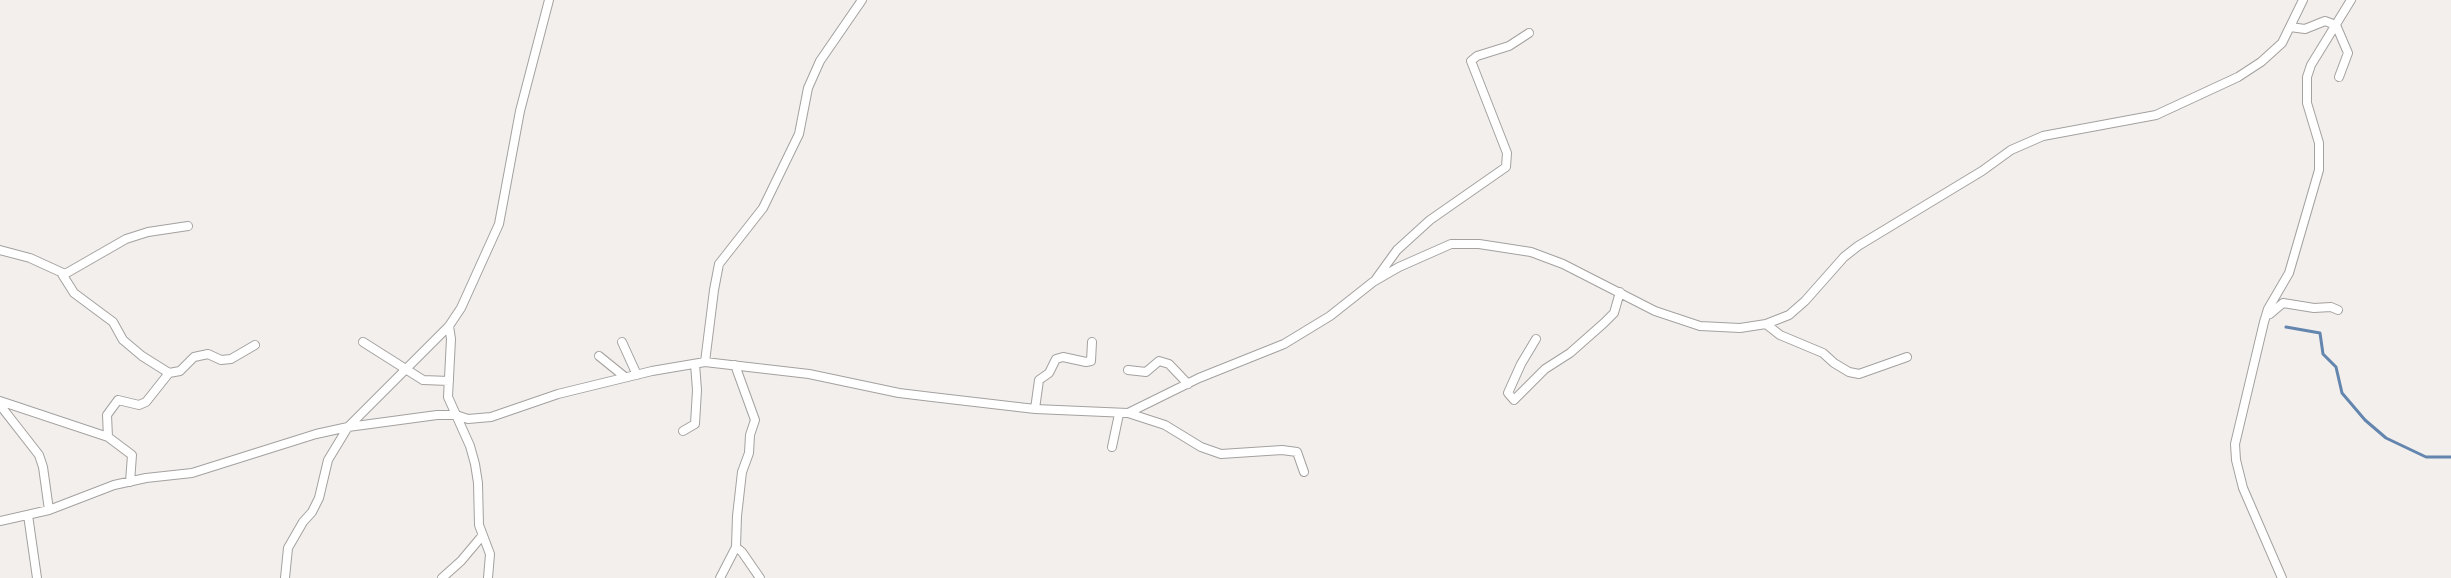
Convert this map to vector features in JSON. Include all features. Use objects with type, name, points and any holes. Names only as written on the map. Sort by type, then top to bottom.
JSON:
[{"type":"street","points":[[284,578],[288,548],[303,522],[312,512],[319,498],[328,460],[348,427],[449,326],[461,308],[499,224],[522,104],[549,0]]},
{"type":"street","points":[[705,362],[714,290],[720,264],[763,208],[799,134],[808,88],[820,61],[862,0]]},
{"type":"street","points":[[1112,447],[1124,413],[1188,384],[1284,344],[1330,316],[1372,282],[1441,248],[1461,243],[1531,252],[1563,264],[1655,311],[1700,326],[1740,328],[1766,324],[1789,315],[1805,301],[1844,257],[1858,246],[1982,171],[2011,150],[2043,136],[2156,115],[2170,110],[2238,77],[2261,62],[2282,42],[2303,0]]},
{"type":"street","points":[[2282,578],[2243,488],[2236,460],[2238,430],[2268,309],[2289,273],[2319,170],[2319,143],[2307,103],[2307,78],[2311,65],[2351,0]]},
{"type":"street","points":[[2290,27],[2305,29],[2325,21],[2336,25],[2348,53],[2339,77]]},
{"type":"street","points":[[1372,282],[1397,250],[1430,220],[1506,167],[1507,153],[1472,62],[1477,56],[1509,46],[1529,33]]},
{"type":"street","points":[[62,274],[126,239],[148,232],[188,226]]},
{"type":"street","points":[[0,250],[30,258],[62,274],[74,293],[113,322],[123,340],[142,356],[169,373]]},
{"type":"street","points":[[1536,339],[1521,364],[1508,393],[1514,400],[1545,369],[1570,353],[1614,313],[1620,292]]},
{"type":"street","points":[[2264,322],[2275,308],[2283,303],[2314,308],[2331,307],[2338,310]]},
{"type":"street","points":[[1766,324],[1785,337],[1823,353],[1834,363],[1850,372],[1859,374],[1907,357]]},
{"type":"street","points":[[449,326],[451,339],[448,397],[475,464],[478,483],[478,515],[482,536],[490,554],[488,578]]},
{"type":"street","points":[[363,342],[404,370],[423,380],[449,381]]},
{"type":"street","points":[[622,342],[637,375]]},
{"type":"street","points":[[1035,409],[1039,380],[1049,372],[1056,360],[1063,357],[1086,362],[1091,361],[1092,342]]},
{"type":"street","points":[[108,437],[107,415],[118,400],[139,405],[146,402],[169,373],[180,370],[194,357],[208,354],[221,360],[231,359],[255,345]]},
{"type":"street","points":[[599,356],[626,377]]},
{"type":"street","points":[[1128,370],[1146,372],[1159,361],[1169,364],[1188,384]]},
{"type":"street","points":[[0,520],[49,510],[92,493],[130,482],[192,473],[292,440],[348,427],[438,415],[456,415],[468,419],[491,417],[558,394],[626,377],[705,362],[809,374],[899,393],[1035,409],[1124,413],[1165,425],[1201,447],[1221,454],[1282,450],[1297,452],[1304,472]]},
{"type":"street","points":[[683,431],[695,424],[697,390],[695,364]]},
{"type":"street","points":[[720,578],[736,548],[742,478],[749,453],[750,434],[755,420],[735,365]]},
{"type":"street","points":[[0,401],[108,437],[132,455],[130,482]]},
{"type":"street","points":[[0,405],[39,455],[43,467],[49,510]]},
{"type":"street","points":[[28,515],[37,578]]},
{"type":"street","points":[[442,578],[461,561],[482,536]]},
{"type":"street","points":[[736,548],[742,552],[760,578]]},
{"type":"waterway","points":[[2286,327],[2320,333],[2323,354],[2336,367],[2342,393],[2365,420],[2386,438],[2426,457],[2451,457]]}]
